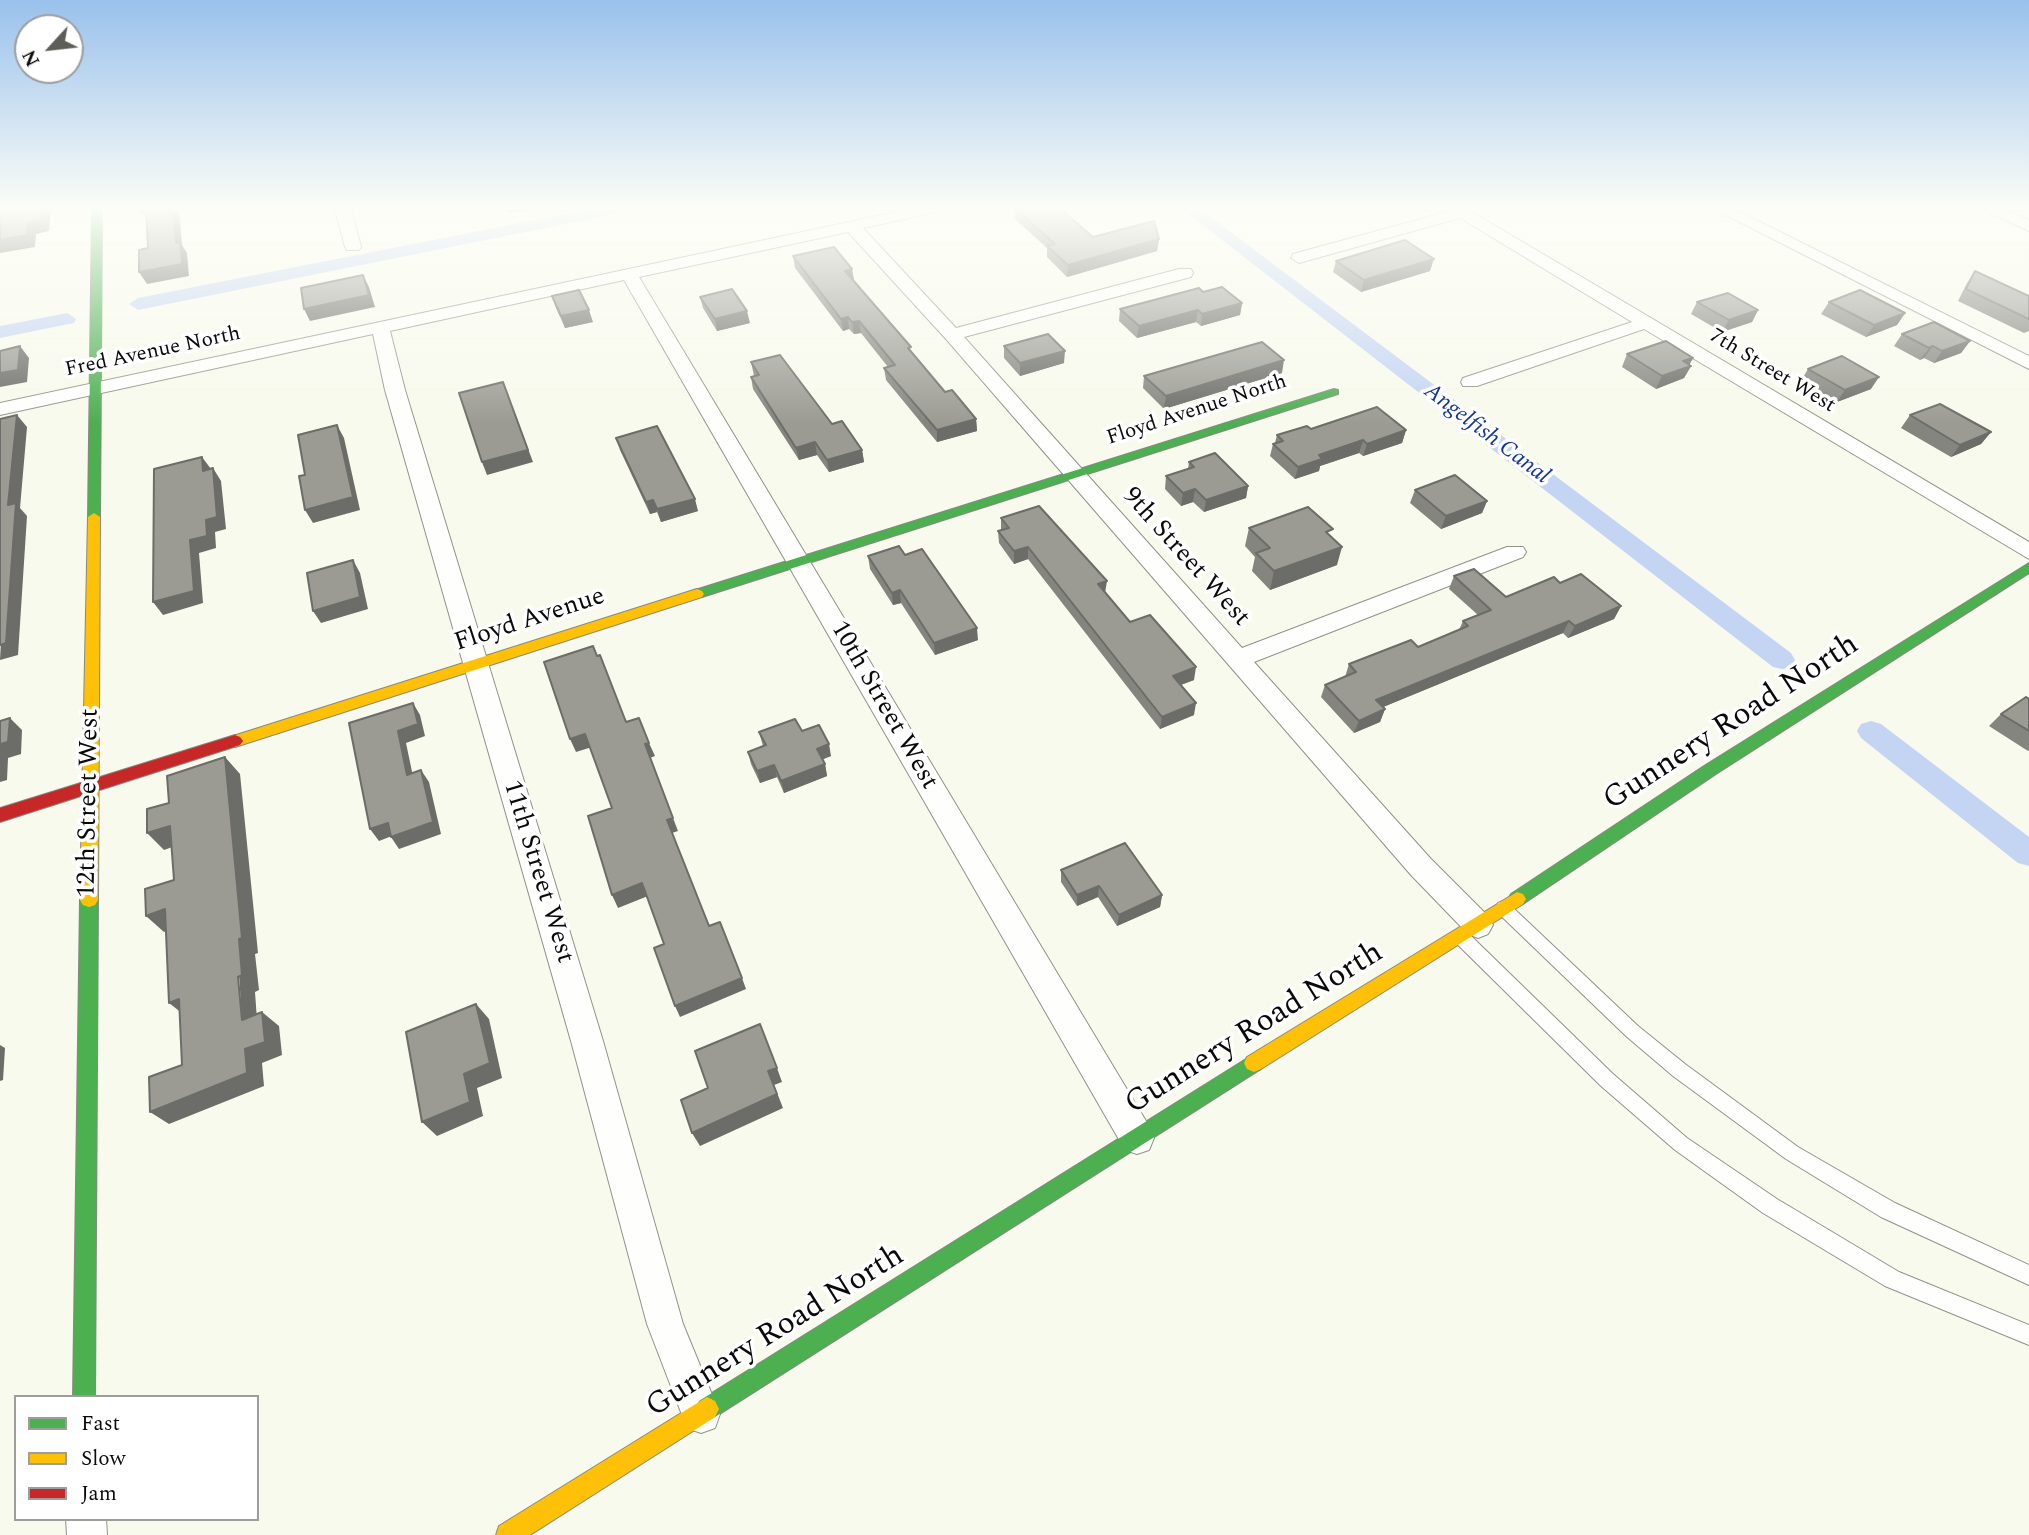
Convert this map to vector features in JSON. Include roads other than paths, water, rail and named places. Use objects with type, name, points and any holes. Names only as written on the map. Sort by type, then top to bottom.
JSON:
[{"type":"street","name":"12th Street West","points":[[84,1395],[96,281]]},
{"type":"street","name":"Fred Avenue North","points":[[0,409],[598,281]]},
{"type":"street","name":"10th Street West","points":[[633,281],[1137,1138]]},
{"type":"street","name":"9th Street West","points":[[902,281],[1421,867],[1469,930]]},
{"type":"street","points":[[952,335],[1156,281]]},
{"type":"street","name":"7th Street West","points":[[1575,281],[2029,552]]},
{"type":"street","points":[[1865,281],[2029,363]]},
{"type":"street","points":[[1470,382],[1646,323]]},
{"type":"street","name":"11th Street West","points":[[380,328],[395,390],[474,664],[587,1041],[665,1324],[701,1414]]},
{"type":"street","name":"Floyd Avenue North","points":[[1074,475],[1334,392]]},
{"type":"street","name":"Floyd Avenue","points":[[0,815],[1074,475]]},
{"type":"street","points":[[1237,659],[1516,552]]},
{"type":"street","name":"Gunnery Road North","points":[[508,1535],[1469,930],[1710,770],[2029,567]]},
{"type":"lane","points":[[1503,908],[1642,1039],[1792,1153],[1888,1210],[2029,1275]]},
{"type":"lane","points":[[1469,930],[1607,1080],[1703,1160],[1770,1206],[1892,1279],[2029,1335]]},
{"type":"waterway","points":[[138,304],[255,281]]},
{"type":"waterway","name":"Angelfish Canal","points":[[1284,281],[1782,660]]},
{"type":"waterway","points":[[0,332],[67,319]]},
{"type":"waterway","name":"Angelfish Canal","points":[[1871,731],[2029,854]]}]
